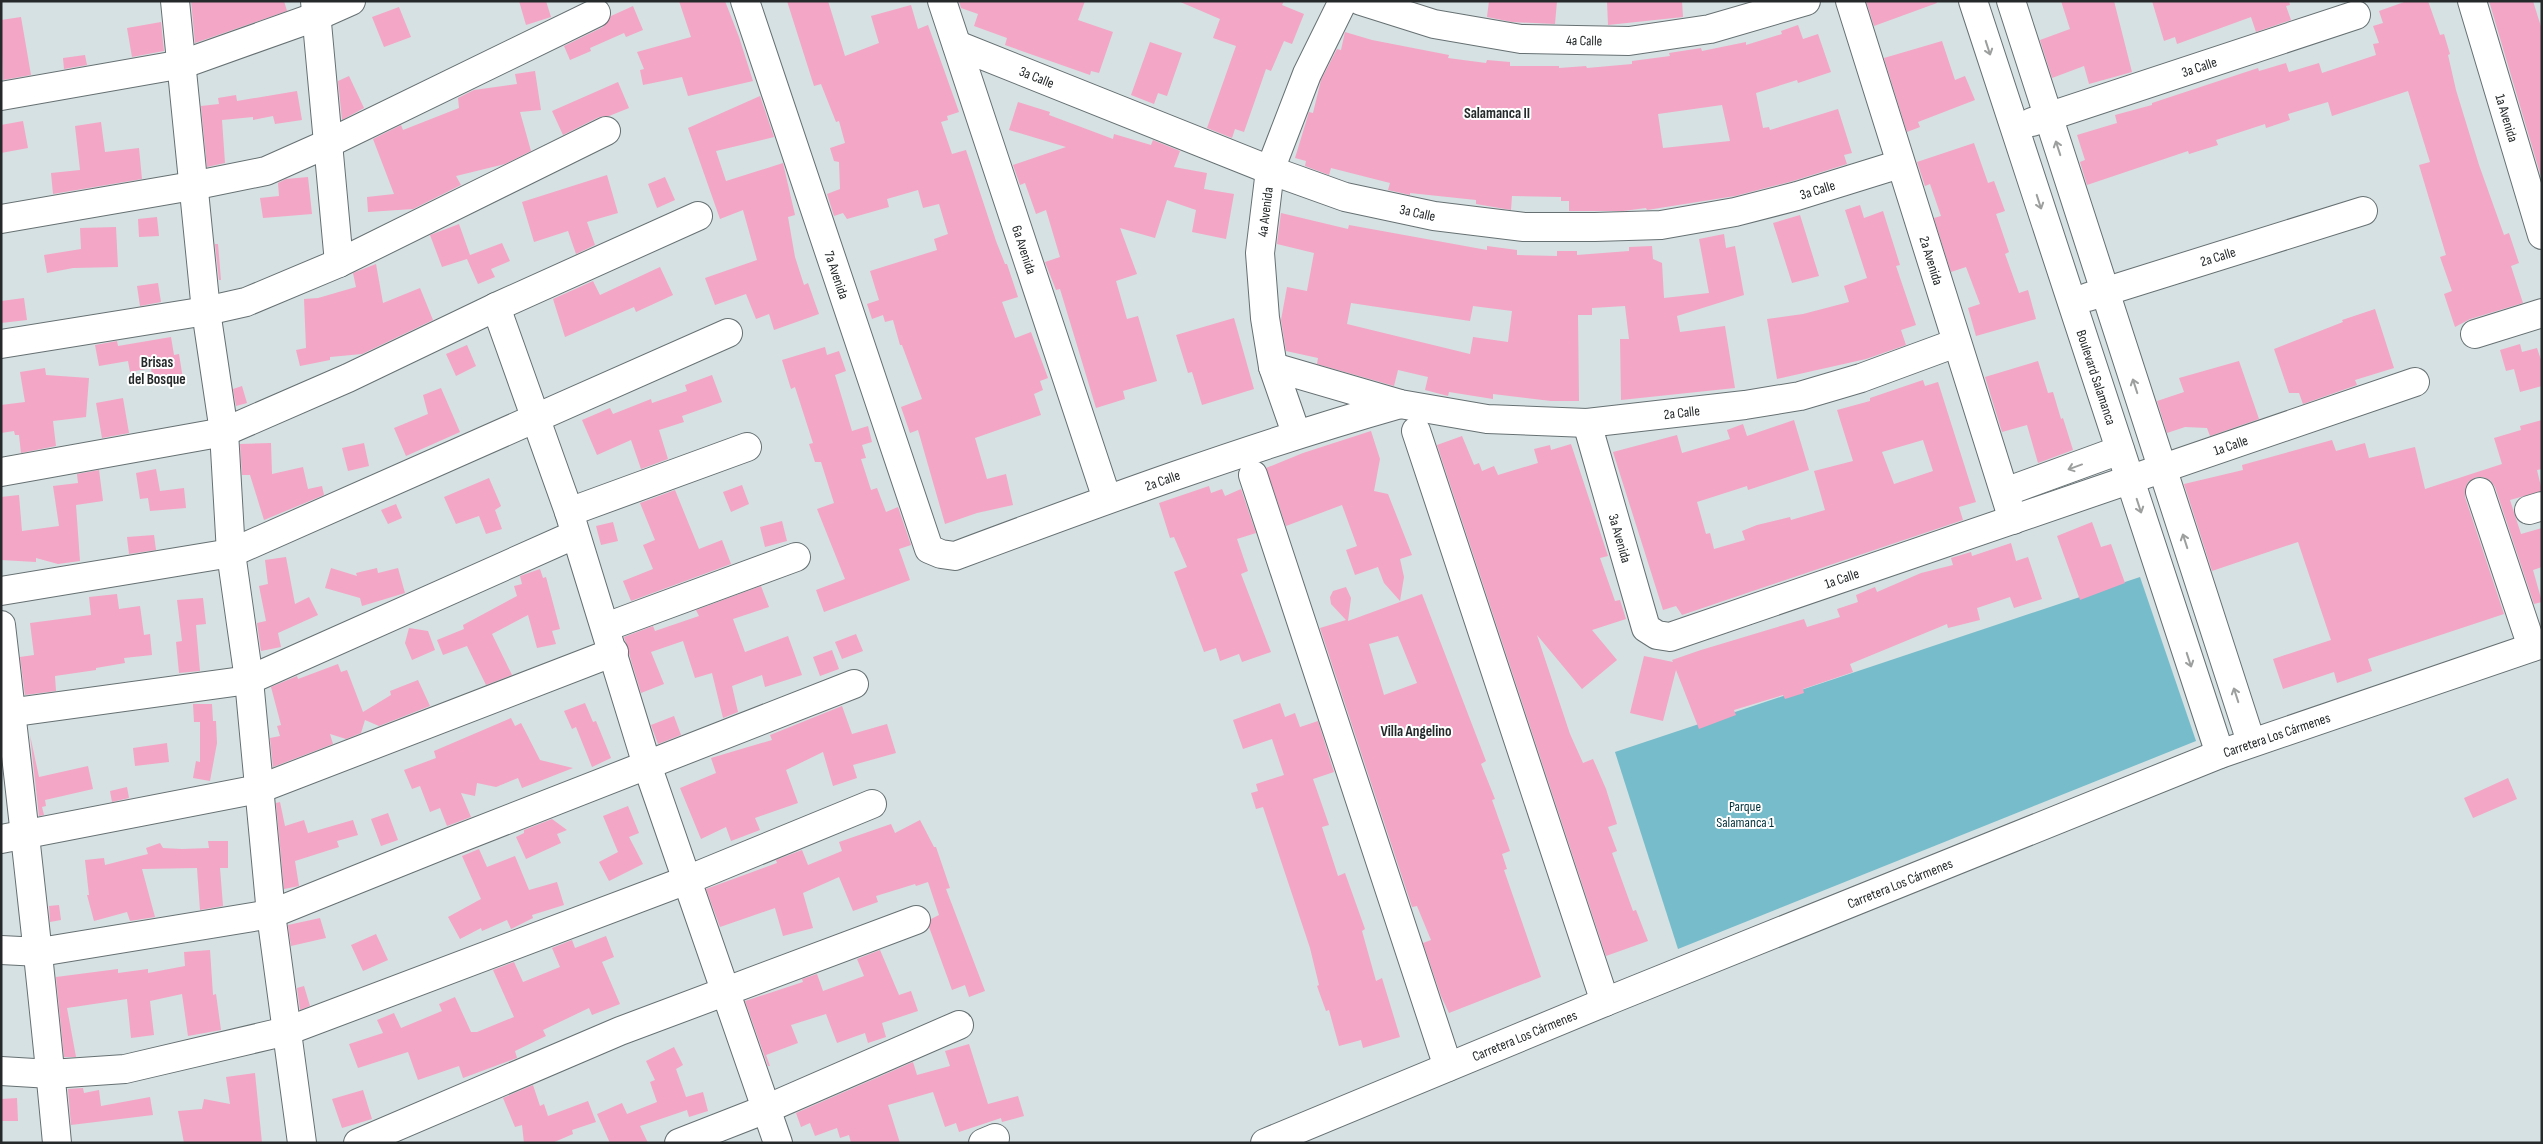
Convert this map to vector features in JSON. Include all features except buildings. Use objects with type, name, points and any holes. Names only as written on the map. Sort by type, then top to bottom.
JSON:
[{"type":"street","points":[[175,1],[183,64],[192,186],[206,311],[224,432],[231,553],[249,680],[272,914],[302,1143]]},
{"type":"street","points":[[1,96],[183,64],[315,9],[351,1]]},
{"type":"street","name":"7a Avenida","points":[[745,1],[929,548]]},
{"type":"street","name":"6a Avenida","points":[[942,1],[1107,499]]},
{"type":"street","name":"4a Avenida","points":[[1296,433],[1273,367],[1265,318],[1260,253],[1270,170],[1307,74],[1343,1]]},
{"type":"street","name":"4a Calle","points":[[1361,1],[1434,24],[1521,39],[1629,41],[1710,29],[1806,1]]},
{"type":"street","name":"2a Avenida","points":[[1850,1],[2013,520]]},
{"type":"street","name":"Boulevard Salamanca","points":[[1973,1],[2220,754]]},
{"type":"street","points":[[2011,1],[2250,742]]},
{"type":"street","name":"1a Avenida","points":[[2472,1],[2542,235]]},
{"type":"street","points":[[315,9],[339,263]]},
{"type":"street","points":[[1,219],[192,186],[266,171],[329,143],[596,13]]},
{"type":"street","name":"3a Calle","points":[[2015,128],[2356,15]]},
{"type":"street","name":"3a Calle","points":[[957,45],[1270,170],[1345,197],[1434,216],[1524,227],[1595,228],[1661,225],[1735,212],[1797,196],[1900,164]]},
{"type":"street","points":[[1,344],[206,311],[246,302],[339,263],[606,131]]},
{"type":"street","name":"2a Calle","points":[[2072,302],[2363,210]]},
{"type":"street","points":[[1,472],[224,432],[348,378],[496,307],[698,216]]},
{"type":"street","points":[[496,307],[572,524],[610,640],[647,765],[778,1143]]},
{"type":"street","points":[[2475,334],[2542,313]]},
{"type":"street","points":[[1,590],[231,553],[728,333]]},
{"type":"street","name":"2a Calle","points":[[1273,367],[1400,404],[1488,419],[1587,422],[1745,405],[1800,396],[1861,378],[1956,343]]},
{"type":"street","name":"1a Calle","points":[[1670,637],[2416,382]]},
{"type":"street","name":"2a Calle","points":[[929,548],[941,554],[955,556],[1107,499],[1296,433],[1400,404]]},
{"type":"street","name":"3a Avenida","points":[[1587,422],[1646,628],[1657,635],[1670,637]]},
{"type":"street","points":[[1416,431],[1605,1002]]},
{"type":"street","points":[[6,712],[249,680],[572,524],[747,447]]},
{"type":"street","points":[[2005,492],[2120,450]]},
{"type":"street","points":[[1252,475],[1448,1067]]},
{"type":"street","points":[[2480,492],[2537,645]]},
{"type":"street","points":[[12,836],[259,789],[610,640],[796,557]]},
{"type":"street","points":[[1,624],[12,836],[40,952],[57,1143]]},
{"type":"street","name":"Carretera Los Cármenes","points":[[1266,1143],[1605,1002],[2250,742],[2537,645]]},
{"type":"street","points":[[1,950],[40,952],[272,914],[854,684]]},
{"type":"street","points":[[1,1071],[51,1074],[125,1069],[287,1031],[687,880],[872,804]]},
{"type":"street","points":[[358,1143],[620,1031],[916,920]]},
{"type":"street","points":[[679,1143],[960,1025]]},
{"type":"green space","name":"Parque Salamanca 1","points":[[2140,577],[2196,741],[1678,949],[1615,752]]},
{"type":"district","name":"Salamanca II","points":[[1497,113]]},
{"type":"district","name":"Brisas del Bosque","points":[[157,370]]},
{"type":"district","name":"Villa Angelino","points":[[1416,731]]}]
